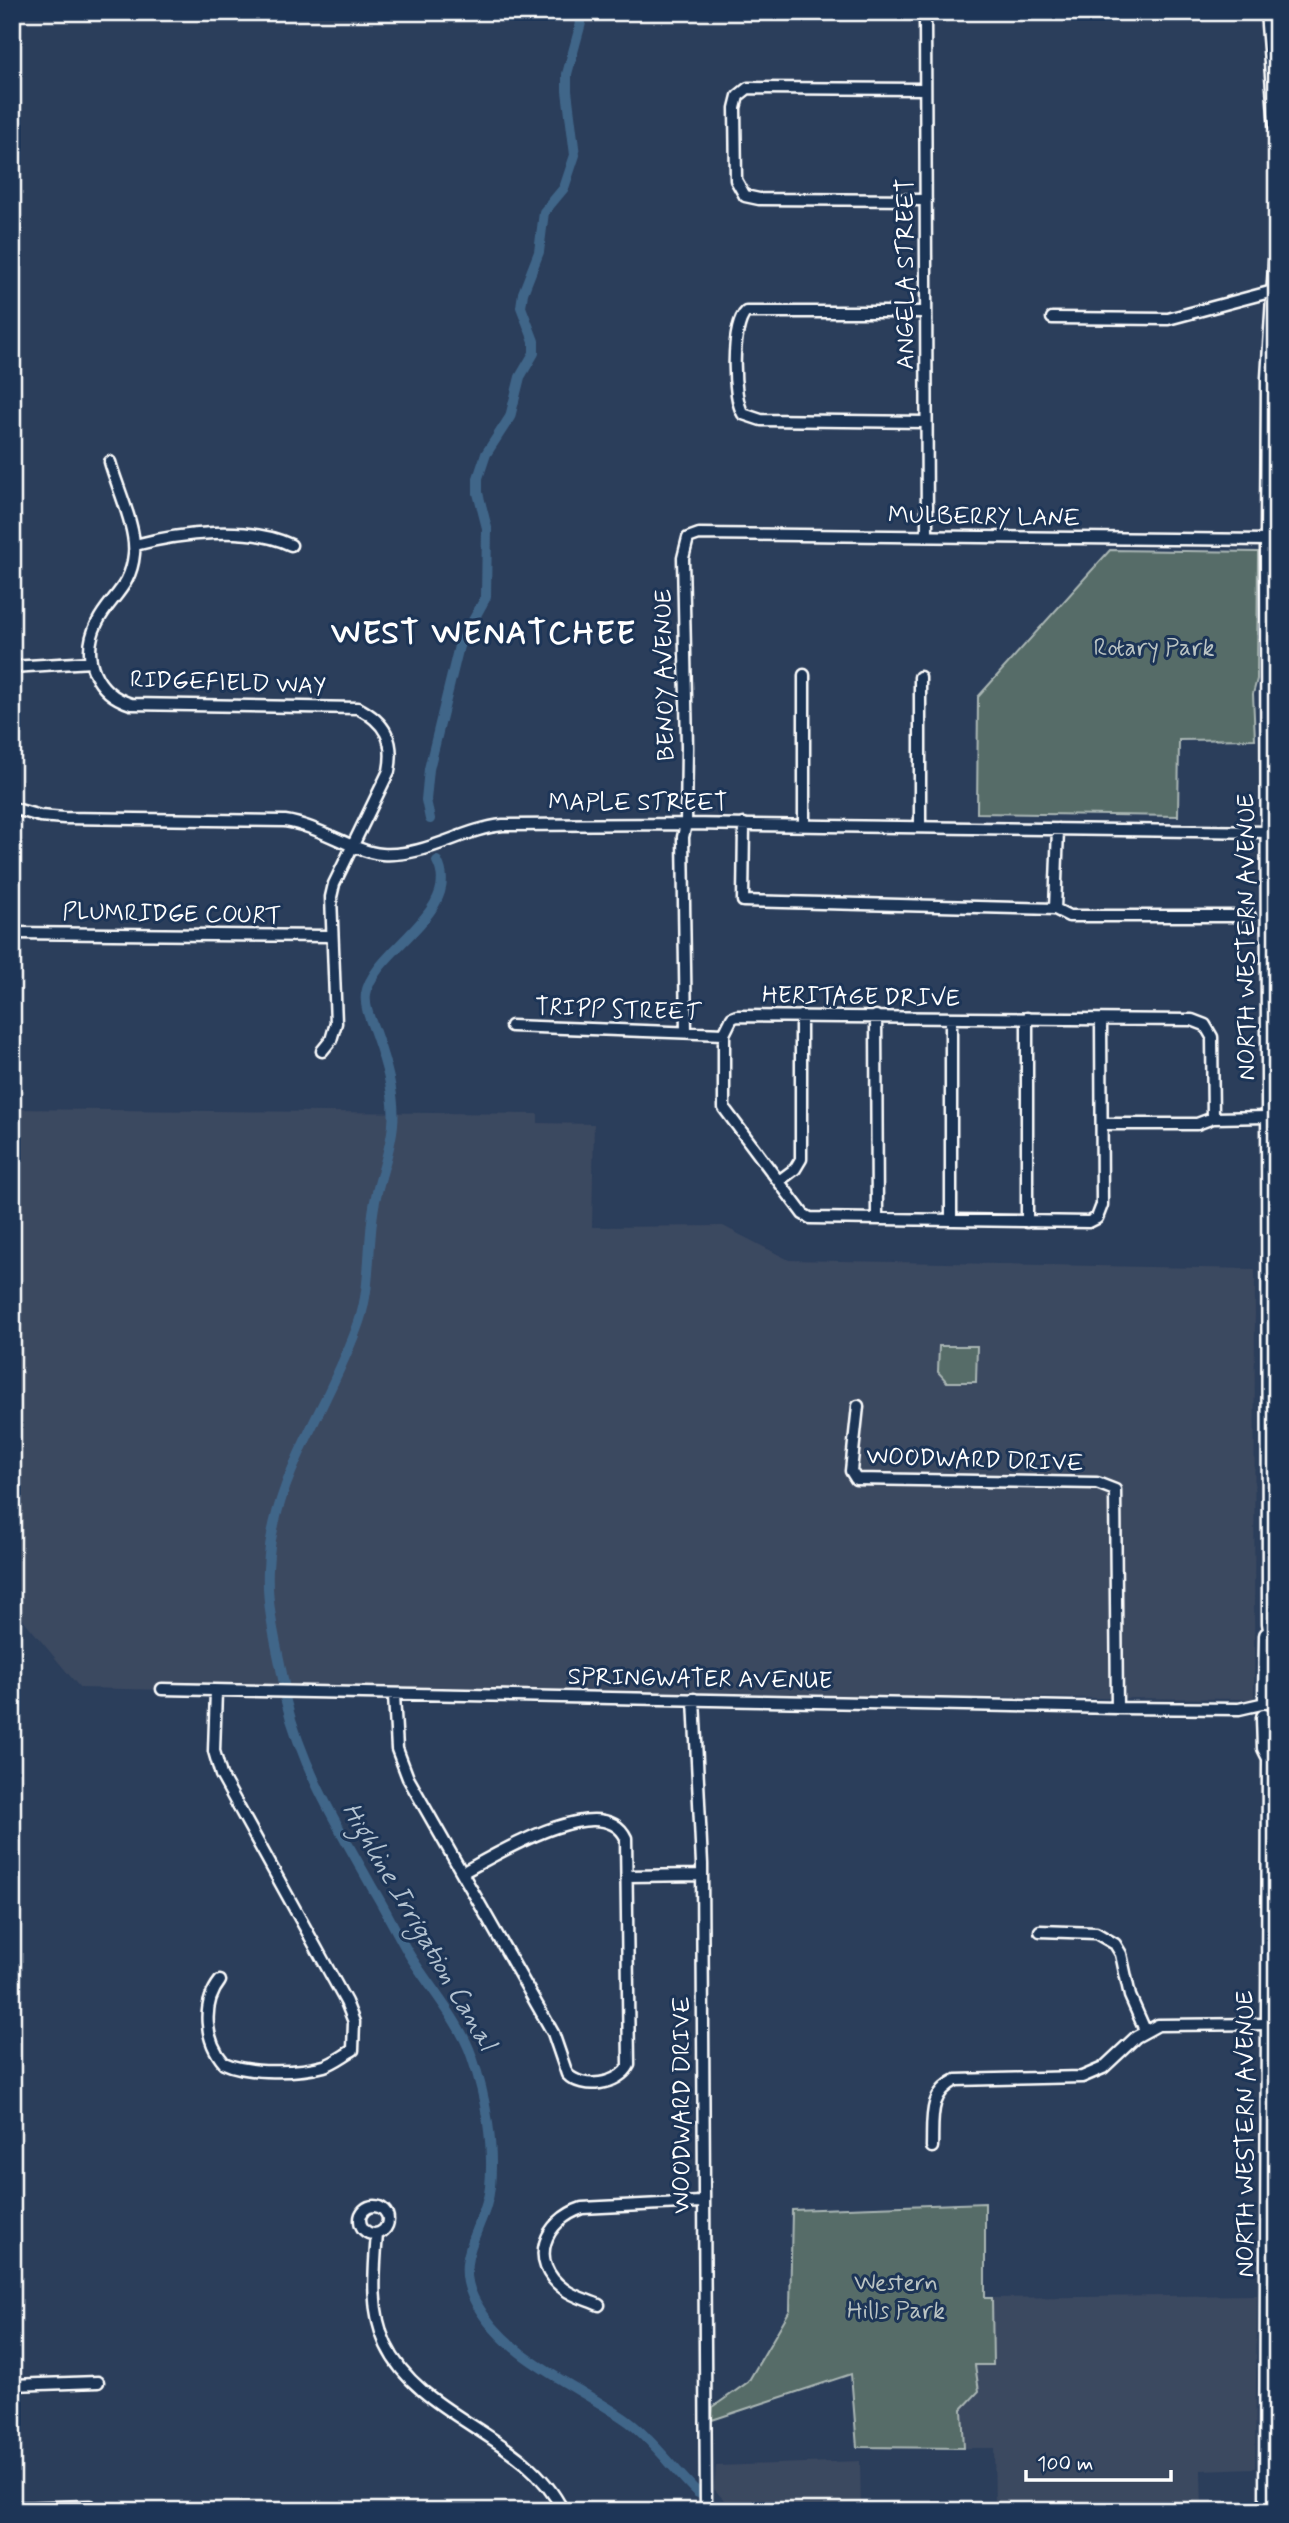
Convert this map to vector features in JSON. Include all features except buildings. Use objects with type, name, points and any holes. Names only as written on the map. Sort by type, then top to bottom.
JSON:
[{"type":"main road","points":[[1268,12],[1277,126]]},
{"type":"main road","name":"NORTH WESTERN AVENUE","points":[[1277,250],[1269,378],[1268,540],[1273,832],[1268,1117],[1273,1264],[1270,1623],[1277,1667]]},
{"type":"main road","name":"NORTH WESTERN AVENUE","points":[[1267,2511],[1272,2399],[1268,2024],[1270,1758],[1275,1749],[1266,1639],[1270,1623]]},
{"type":"street","name":"ANGELA STREET","points":[[925,12],[928,535]]},
{"type":"street","points":[[1095,12],[1117,12]]},
{"type":"street","points":[[924,89],[748,88],[736,102],[735,132],[737,187],[752,198],[926,200]]},
{"type":"street","points":[[1052,318],[1168,318],[1276,290]]},
{"type":"street","points":[[926,312],[746,312],[737,327],[736,383],[737,404],[743,414],[754,419],[926,422]]},
{"type":"street","points":[[12,667],[91,662],[97,623],[127,584],[135,545],[110,462]]},
{"type":"street","points":[[135,545],[198,533],[274,537],[291,545]]},
{"type":"street","name":"MULBERRY LANE","points":[[699,534],[1268,540]]},
{"type":"street","name":"BENOY AVENUE","points":[[686,824],[683,558],[688,538],[699,534]]},
{"type":"street","name":"RIDGEFIELD WAY","points":[[91,662],[94,677],[103,690],[116,699],[131,704],[340,706],[358,708],[377,718],[387,731],[392,754],[389,771],[334,884],[330,936],[336,1023],[331,1040],[322,1051]]},
{"type":"street","points":[[804,675],[804,825]]},
{"type":"street","points":[[920,677],[920,827]]},
{"type":"street","name":"MAPLE STREET","points":[[12,808],[64,818],[285,821],[316,827],[382,854],[444,844],[481,827],[503,825],[744,824],[1273,832]]},
{"type":"street","points":[[686,824],[682,836],[686,1032]]},
{"type":"street","points":[[744,824],[743,901],[1055,909],[1069,916],[1250,916]]},
{"type":"street","points":[[1055,909],[1058,829]]},
{"type":"street","name":"PLUMRIDGE COURT","points":[[12,933],[330,936]]},
{"type":"street","name":"HERITAGE DRIVE","points":[[724,1034],[732,1018],[737,1016],[1192,1020],[1205,1025],[1212,1037],[1213,1118]]},
{"type":"street","points":[[779,1181],[795,1168],[801,1159],[801,1016]]},
{"type":"street","points":[[876,1016],[877,1219]]},
{"type":"street","points":[[951,1018],[951,1220]]},
{"type":"street","points":[[1027,1018],[1027,1222]]},
{"type":"street","points":[[724,1034],[724,1108],[810,1218],[1084,1223],[1097,1218],[1102,1205],[1101,1020]]},
{"type":"street","name":"TRIPP STREET","points":[[511,1026],[724,1034]]},
{"type":"street","points":[[1101,1124],[1197,1124],[1213,1118],[1268,1117]]},
{"type":"street","name":"WOODWARD DRIVE","points":[[858,1406],[851,1471],[856,1479],[1097,1483],[1115,1490],[1116,1708]]},
{"type":"street","name":"SPRINGWATER AVENUE","points":[[162,1689],[1116,1708],[1238,1709],[1271,1706]]},
{"type":"street","points":[[216,1691],[215,1751],[221,1775],[346,2002],[354,2022],[354,2050],[326,2065],[313,2068],[250,2071],[224,2063],[209,2039],[210,2000],[220,1981]]},
{"type":"street","points":[[394,1695],[395,1730],[403,1766],[462,1873],[553,2033],[567,2074],[584,2082],[610,2082],[625,2072],[629,2065],[627,1876],[626,1838],[622,1828],[611,1821],[591,1821],[551,1828],[462,1873]]},
{"type":"street","name":"WOODWARD DRIVE","points":[[694,1699],[702,1875],[704,2064],[701,2202],[706,2511]]},
{"type":"street","points":[[627,1876],[702,1875]]},
{"type":"street","points":[[1040,1931],[1096,1933],[1115,1944],[1121,1954],[1130,1996],[1145,2030]]},
{"type":"street","points":[[932,2147],[933,2109],[936,2098],[947,2085],[970,2078],[1082,2077],[1103,2068],[1145,2030],[1171,2025],[1268,2024]]},
{"type":"street","points":[[600,2305],[563,2288],[553,2278],[544,2252],[552,2225],[565,2213],[582,2208],[701,2202]]},
{"type":"street","points":[[377,2234],[376,2310],[386,2345],[394,2359],[421,2388],[530,2465],[552,2489],[563,2511]]},
{"type":"street","points":[[12,2385],[98,2382]]},
{"type":"street","points":[[12,2508],[90,2506]]},
{"type":"shaded area","points":[[12,1109],[538,1114],[538,1123],[594,1124],[592,1227],[723,1226],[789,1260],[1255,1269],[1254,1699],[294,1693],[80,1688],[22,1618],[12,1545]]},
{"type":"shaded area","points":[[1257,2295],[1255,2468],[1201,2470],[1202,2511],[995,2511],[994,2448],[964,2448],[962,2409],[979,2391],[974,2365],[993,2364],[992,2298]]},
{"type":"shaded area","points":[[860,2461],[861,2511],[734,2511],[714,2489],[716,2466]]},
{"type":"green space","name":"Rotary Park","points":[[1110,550],[1258,552],[1257,679],[1253,694],[1255,739],[1179,740],[1178,816],[977,813],[978,697]]},
{"type":"green space","points":[[939,1346],[977,1346],[976,1382],[947,1382],[938,1372]]},
{"type":"green space","name":"Western Hills Park","points":[[985,2203],[985,2298],[992,2298],[993,2365],[975,2365],[979,2391],[962,2409],[964,2448],[857,2447],[851,2374],[712,2420],[713,2407],[748,2382],[790,2310],[792,2210]]},
{"type":"waterway","name":"Highline Irrigation Canal","points":[[430,819],[426,800],[429,769],[459,646],[486,597],[487,528],[478,493],[478,478],[486,454],[510,417],[520,377],[534,353],[534,341],[521,307],[523,293],[539,252],[544,212],[564,188],[575,155],[567,74],[581,23],[578,12]]},
{"type":"waterway","name":"Highline Irrigation Canal","points":[[284,1684],[269,1598],[268,1569],[272,1536],[291,1473],[359,1322],[368,1277],[375,1201],[392,1134],[394,1113],[391,1090],[383,1056],[367,1010],[366,994],[372,978],[383,963],[414,931],[438,897],[442,879],[437,861]]},
{"type":"waterway","name":"Highline Irrigation Canal","points":[[285,1698],[302,1750],[323,1797],[409,1954],[460,2031],[477,2072],[488,2121],[491,2171],[487,2202],[468,2257],[469,2287],[476,2303],[506,2341],[545,2370],[629,2422],[698,2493]]},
{"type":"waterway","name":"Highline Irrigation Canal","points":[[712,2505],[719,2511]]},
{"type":"district","name":"WEST WENATCHEE","points":[[484,632]]}]
